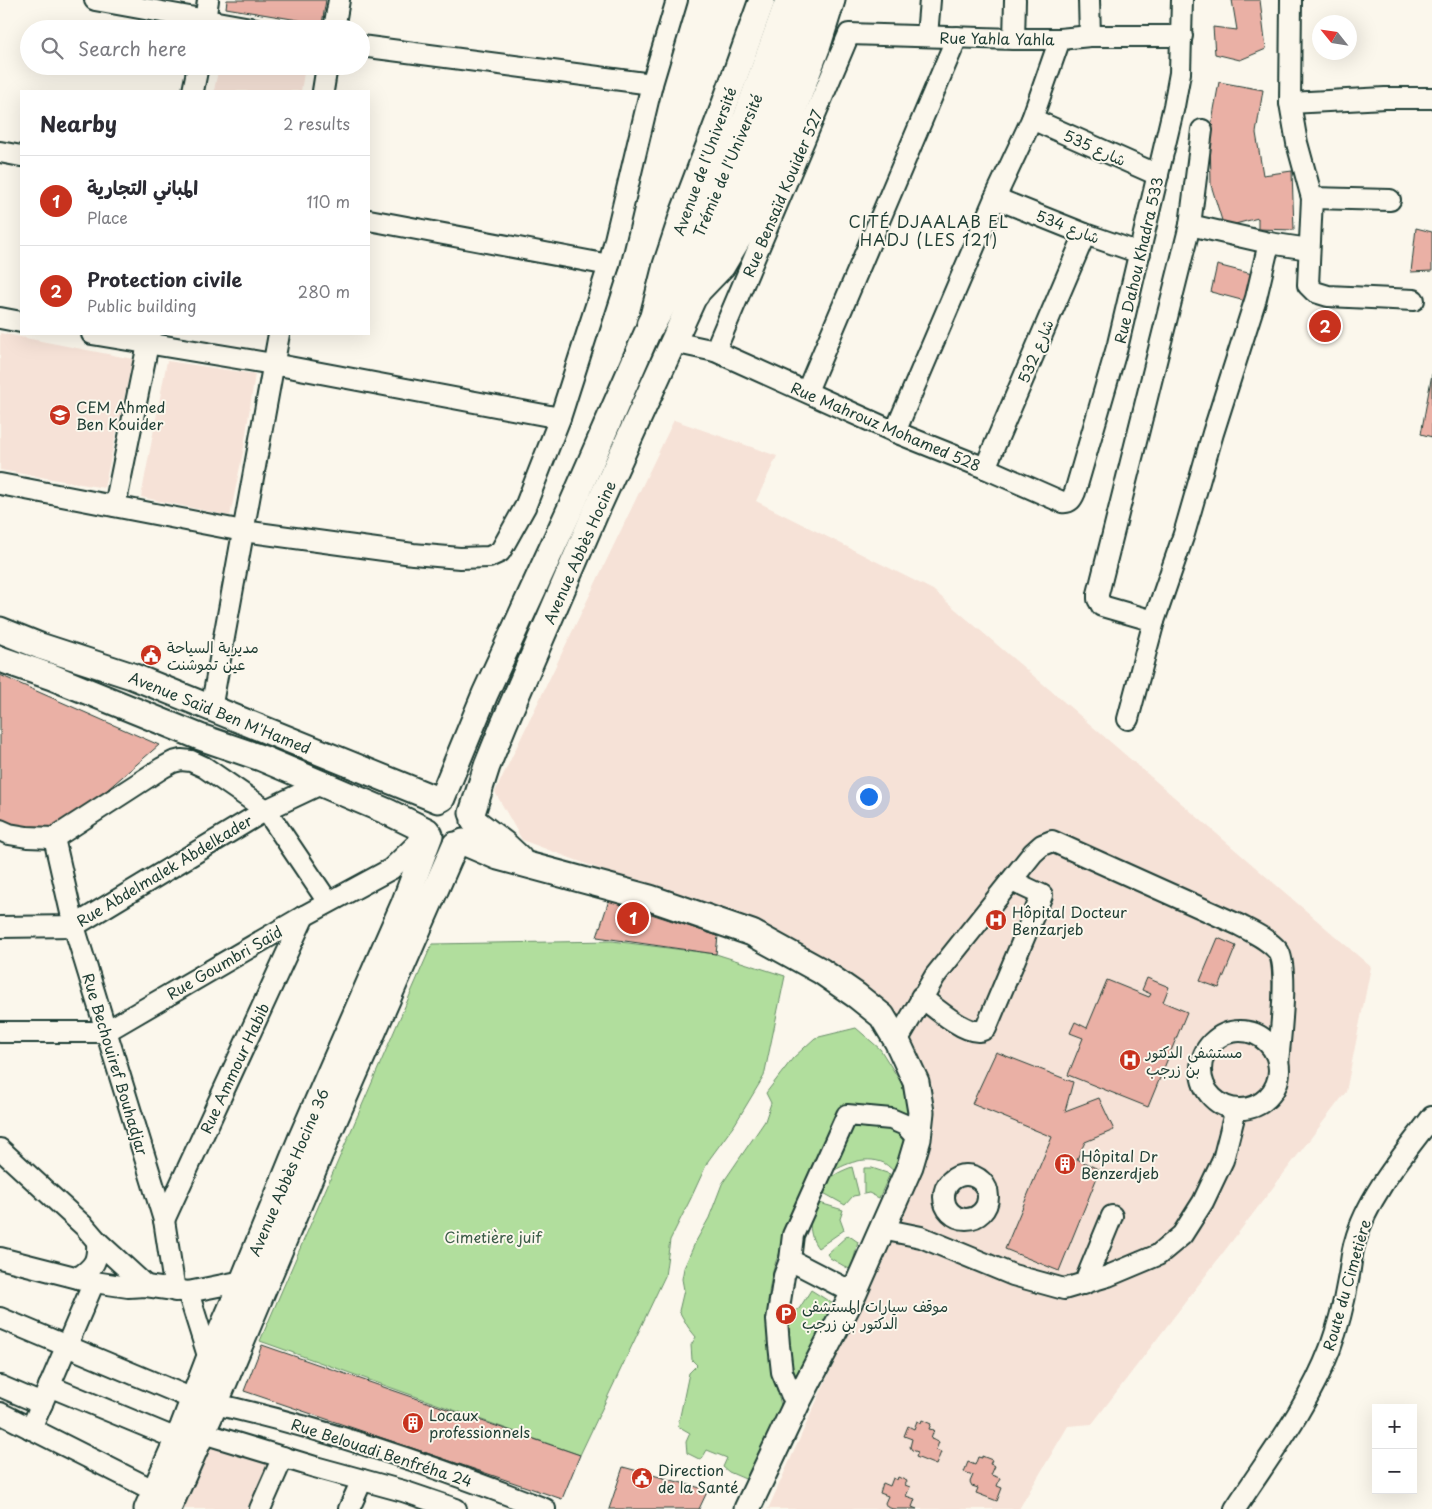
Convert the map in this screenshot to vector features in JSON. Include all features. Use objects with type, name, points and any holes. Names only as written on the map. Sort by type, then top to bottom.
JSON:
[{"type":"highway","name":"Trémie de l'Université","points":[[651,324],[684,265],[748,117],[790,0]]},
{"type":"highway","name":"Trémie de l'Université","points":[[695,294],[709,256],[735,202],[791,68],[814,0]]},
{"type":"main road","name":"Avenue de l'Université","points":[[651,324],[666,265],[683,214],[762,0]]},
{"type":"main road","points":[[695,294],[722,266],[744,229],[818,45],[832,0]]},
{"type":"main road","name":"Avenue Abbès Hocine","points":[[466,830],[487,766],[508,716],[596,511],[695,294]]},
{"type":"main road","name":"Avenue Abbès Hocine","points":[[440,799],[485,694],[571,507],[651,324]]},
{"type":"main road","name":"Avenue Saïd Ben M'Hamed","points":[[0,630],[40,646],[132,676],[440,799]]},
{"type":"main road","name":"Avenue Saïd Ben M'Hamed","points":[[0,658],[200,737],[261,758],[388,812],[428,833]]},
{"type":"main road","points":[[457,798],[469,806],[466,830],[441,844],[428,833],[425,819],[426,813],[440,799],[457,798]]},
{"type":"main road","points":[[466,830],[498,857],[650,898],[752,933],[821,971],[882,1016],[898,1041],[916,1082],[921,1112],[918,1139],[910,1166],[854,1292],[797,1403],[747,1509]]},
{"type":"main road","name":"Avenue Abbès Hocine 36","points":[[157,1503],[177,1439],[204,1402],[466,830]]},
{"type":"main road","name":"Avenue Abbès Hocine 36","points":[[157,1503],[203,1433],[204,1402],[209,1359],[301,1139],[404,904],[428,833]]},
{"type":"street","points":[[95,0],[206,16],[221,20]]},
{"type":"street","points":[[336,20],[339,0]]},
{"type":"street","points":[[0,484],[243,531],[413,554],[460,558],[489,557],[500,552],[509,539],[525,506],[560,418],[609,265],[652,84],[677,0]]},
{"type":"street","points":[[927,36],[930,0]]},
{"type":"street","points":[[1014,40],[1015,0]]},
{"type":"street","points":[[1088,0],[1090,36]]},
{"type":"street","name":"Rue Dahou Khadra 533","points":[[1057,500],[1066,502],[1071,500],[1075,492],[1118,344],[1174,106],[1180,73],[1182,0]]},
{"type":"street","points":[[1291,0],[1290,103],[1297,143],[1312,198],[1308,285],[1315,292],[1328,296],[1414,300]]},
{"type":"street","name":"Rue Yahla Yahla","points":[[849,34],[1014,40],[1090,36],[1182,36]]},
{"type":"street","name":"Rue Bensaïd Kouider 527","points":[[709,350],[849,34]]},
{"type":"street","points":[[807,392],[957,37]]},
{"type":"street","points":[[895,432],[995,198],[1032,119],[1060,39]]},
{"type":"street","points":[[370,47],[652,84]]},
{"type":"street","points":[[194,90],[197,75]]},
{"type":"street","points":[[323,90],[326,75]]},
{"type":"street","points":[[1290,103],[1385,98],[1432,98]]},
{"type":"street","name":"535 شارع","points":[[1032,119],[1158,175]]},
{"type":"street","points":[[1154,621],[1102,606],[1098,599],[1098,594],[1190,225],[1202,130]]},
{"type":"street","points":[[0,152],[20,156]]},
{"type":"street","name":"534 شارع","points":[[995,198],[1085,234],[1140,253]]},
{"type":"street","points":[[1312,198],[1390,200]]},
{"type":"street","points":[[370,220],[609,265]]},
{"type":"street","points":[[1190,225],[1269,243],[1309,249]]},
{"type":"street","name":"532 شارع","points":[[985,468],[1085,234]]},
{"type":"street","points":[[1128,719],[1154,621],[1184,534],[1213,433],[1256,298],[1269,243]]},
{"type":"street","points":[[0,318],[20,322]]},
{"type":"street","points":[[106,335],[149,338],[273,364],[560,418]]},
{"type":"street","points":[[211,709],[279,335]]},
{"type":"street","points":[[115,506],[149,338]]},
{"type":"street","name":"Rue Mahrouz Mohamed 528","points":[[673,342],[709,350],[895,432],[985,468],[1057,500]]},
{"type":"street","points":[[191,761],[200,737]]},
{"type":"street","points":[[0,830],[9,834],[27,837],[54,838],[162,768],[181,760],[191,761],[204,767],[266,810],[328,902]]},
{"type":"street","name":"Rue Abdelmalek Abdelkader","points":[[0,927],[74,926],[266,810],[320,784]]},
{"type":"street","name":"Rue Goumbri Saïd","points":[[105,1032],[328,902],[391,869],[428,833]]},
{"type":"street","name":"Rue Bechouiref Bouhadjar","points":[[54,838],[74,926],[164,1220],[182,1292],[209,1359]]},
{"type":"street","points":[[898,1041],[922,997],[949,958],[1037,849],[1042,844],[1052,841],[1182,898],[1267,940],[1279,952],[1282,965],[1283,1008],[1278,1062],[1279,1075],[1276,1087],[1269,1097],[1259,1104],[1248,1109],[1236,1109],[1223,1105],[1212,1098],[1204,1086],[1201,1073],[1202,1060],[1208,1048],[1218,1038],[1230,1032],[1244,1031],[1256,1034],[1267,1041],[1274,1051],[1278,1062]]},
{"type":"street","points":[[922,997],[950,1019],[971,1030],[980,1031],[986,1028],[1042,895],[1012,881]]},
{"type":"street","name":"Rue Ammour Habib","points":[[164,1220],[304,916]]},
{"type":"street","points":[[0,1032],[105,1032]]},
{"type":"street","points":[[882,1229],[921,1237],[1013,1275],[1064,1289],[1108,1276],[1158,1255],[1182,1235],[1202,1202],[1223,1160],[1236,1109]]},
{"type":"street","points":[[797,1403],[782,1372],[777,1320],[784,1276],[790,1260],[793,1235],[847,1115],[891,1119],[904,1125],[918,1139]]},
{"type":"street","name":"Route du Cimetière","points":[[1235,1509],[1288,1429],[1314,1384],[1329,1350],[1342,1309],[1354,1242],[1364,1215],[1432,1117]]},
{"type":"street","points":[[0,1149],[146,1286]]},
{"type":"street","points":[[1084,1284],[1112,1216]]},
{"type":"street","points":[[958,1252],[962,1219]]},
{"type":"street","points":[[31,1429],[65,1347],[86,1280],[98,1256],[97,1241]]},
{"type":"street","points":[[0,1258],[86,1280],[128,1287],[146,1286],[182,1292],[243,1281]]},
{"type":"street","points":[[790,1260],[854,1292]]},
{"type":"street","name":"Rue Belouadi Benfréha 24","points":[[0,1318],[65,1347],[204,1402],[256,1413],[410,1459],[546,1509]]},
{"type":"street","points":[[0,1386],[46,1395],[177,1439]]},
{"type":"street","points":[[0,1413],[31,1429],[157,1503]]},
{"type":"street","points":[[246,1446],[256,1413]]},
{"type":"street","name":"Rue Belouadi Benfréha 24","points":[[203,1433],[283,1458],[403,1491],[456,1509]]},
{"type":"street","points":[[260,1509],[283,1458]]},
{"type":"street","points":[[403,1491],[410,1459]]},
{"type":"street","points":[[349,1509],[362,1480]]},
{"type":"shaded area","points":[[217,75],[304,75],[301,90],[214,90]]},
{"type":"shaded area","name":"CEM Ahmed Ben Kouider","points":[[0,333],[133,359],[104,488],[0,470]]},
{"type":"shaded area","points":[[167,361],[255,374],[244,447],[230,516],[141,497]]},
{"type":"shaded area","name":"مستشفى الدكتور بن زرجب","points":[[674,420],[777,456],[756,501],[933,590],[1371,967],[1346,1092],[1092,1424],[1068,1426],[1019,1509],[768,1509],[922,1167],[895,1029],[771,933],[522,840],[495,792]]},
{"type":"shaded area","points":[[211,1445],[270,1464],[250,1509],[182,1509]]},
{"type":"green space","name":"Cimetière juif","points":[[612,941],[716,954],[785,976],[764,1076],[735,1124],[708,1161],[670,1240],[665,1276],[580,1455],[260,1341],[432,944]]},
{"type":"green space","points":[[856,1028],[880,1049],[902,1084],[911,1126],[843,1111],[776,1261],[768,1301],[767,1321],[771,1362],[786,1422],[750,1481],[729,1472],[723,1467],[727,1458],[707,1450],[701,1460],[687,1453],[686,1442],[690,1433],[678,1426],[689,1373],[697,1365],[692,1360],[691,1345],[696,1337],[679,1311],[684,1290],[682,1279],[684,1268],[709,1218],[722,1184],[765,1121],[771,1103],[766,1093],[793,1058],[815,1038]]},
{"type":"green space","points":[[851,1120],[878,1121],[908,1137],[899,1175],[884,1163],[868,1160],[852,1162],[824,1176]]},
{"type":"green space","points":[[852,1167],[859,1195],[853,1196],[845,1205],[820,1191],[833,1176]]},
{"type":"green space","points":[[864,1168],[872,1168],[890,1174],[879,1198],[869,1193],[864,1194]]},
{"type":"green space","points":[[813,1201],[843,1210],[840,1219],[844,1230],[818,1248],[811,1231],[810,1219]]},
{"type":"green space","points":[[848,1235],[858,1242],[851,1270],[830,1258],[827,1254]]},
{"type":"green space","points":[[811,1290],[838,1307],[831,1323],[823,1323],[796,1379],[791,1361],[786,1314],[799,1309]]},
{"type":"building","points":[[227,0],[326,0],[323,20],[298,20],[226,8]]},
{"type":"building","points":[[1232,0],[1260,0],[1266,49],[1240,60],[1215,54],[1213,27],[1237,30]]},
{"type":"building","points":[[1219,82],[1263,90],[1256,133],[1263,175],[1292,171],[1294,230],[1258,229],[1258,218],[1224,227],[1211,185],[1210,132]]},
{"type":"building","points":[[1416,228],[1432,232],[1432,271],[1411,272]]},
{"type":"building","points":[[1217,265],[1256,275],[1249,302],[1211,292]]},
{"type":"building","points":[[1432,374],[1432,437],[1421,434]]},
{"type":"building","points":[[0,675],[159,745],[55,835],[0,820]]},
{"type":"building","points":[[609,900],[718,936],[716,954],[597,937]]},
{"type":"building","points":[[1218,938],[1236,946],[1219,988],[1200,981]]},
{"type":"building","name":"Hôpital Dr Benzerdjeb","points":[[1147,978],[1169,987],[1163,1002],[1187,1012],[1148,1107],[1068,1075],[1083,1038],[1070,1033],[1075,1022],[1087,1028],[1107,980],[1149,997],[1151,994],[1142,990]]},
{"type":"building","name":"Hôpital Dr Benzerdjeb","points":[[996,1052],[1073,1082],[1065,1111],[1099,1098],[1114,1130],[1085,1142],[1077,1159],[1100,1170],[1059,1271],[1005,1249],[1052,1137],[972,1104]]},
{"type":"building","name":"Locaux professionnels","points":[[262,1345],[580,1455],[562,1499],[244,1391]]},
{"type":"building","points":[[922,1420],[931,1424],[929,1429],[934,1430],[931,1439],[939,1442],[936,1450],[941,1452],[936,1465],[916,1457],[918,1452],[910,1447],[912,1439],[904,1436],[908,1426],[914,1429],[917,1421],[921,1423]]},
{"type":"building","points":[[982,1456],[992,1460],[990,1464],[995,1466],[991,1475],[1000,1478],[997,1486],[1002,1488],[997,1501],[976,1493],[978,1488],[972,1486],[970,1482],[973,1475],[964,1472],[968,1462],[975,1465],[978,1457],[982,1458]]},
{"type":"building","name":"Direction de la Santé","points":[[623,1467],[708,1490],[699,1509],[609,1509]]},
{"type":"building","points":[[898,1477],[907,1481],[905,1485],[910,1487],[906,1496],[915,1499],[912,1507],[917,1509],[893,1509],[887,1507],[885,1503],[888,1496],[880,1493],[883,1483],[890,1486],[893,1478],[897,1480]]},
{"type":"place","name":"Protection civile","points":[[1325,326]]},
{"type":"place","name":"CEM Ahmed Ben Kouider","points":[[60,415]]},
{"type":"place","name":"مديرية السياحة عين تموشنت","points":[[151,655]]},
{"type":"place","name":"المباني التجارية","points":[[633,918]]},
{"type":"place","name":"Hôpital Docteur Benzarjeb","points":[[996,920]]},
{"type":"place","name":"مستشفى الدكتور بن زرجب","points":[[1130,1060]]},
{"type":"place","name":"Hôpital Dr Benzerdjeb","points":[[1065,1164]]},
{"type":"place","name":"موقف سيارات المستشفى الدكتور بن زرجب","points":[[786,1314]]},
{"type":"place","name":"Locaux professionnels","points":[[413,1423]]},
{"type":"place","name":"Direction de la Santé","points":[[642,1478]]},
{"type":"district","name":"CITÉ DJAALAB EL HADJ (LES 121)","points":[[929,230]]}]
